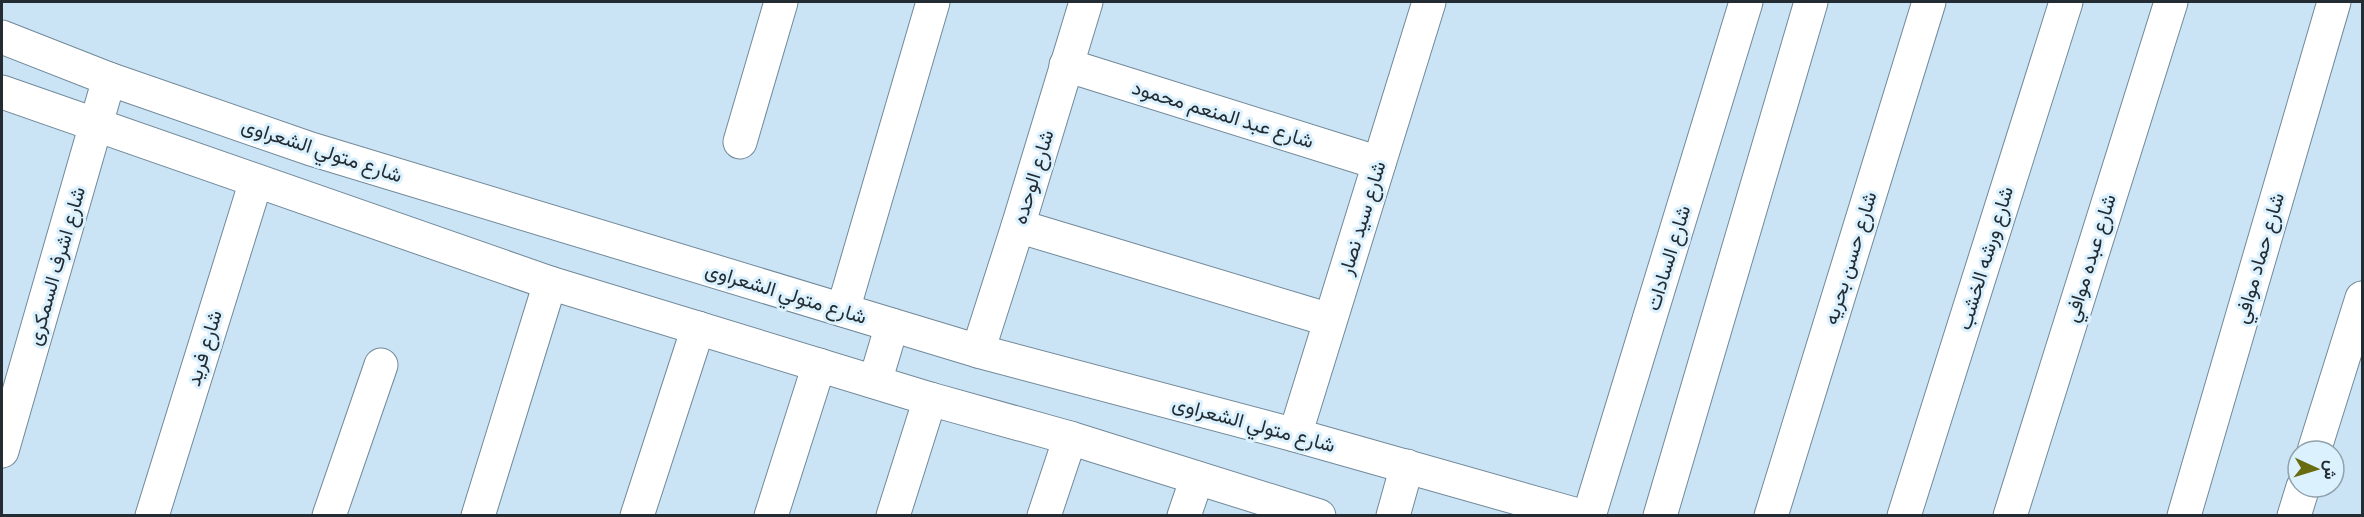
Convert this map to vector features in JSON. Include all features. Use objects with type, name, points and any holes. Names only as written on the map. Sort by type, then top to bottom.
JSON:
[{"type":"street","points":[[740,142],[781,2]]},
{"type":"street","points":[[843,310],[933,2]]},
{"type":"street","name":"شارع الوحده","points":[[978,351],[1086,2]]},
{"type":"street","name":"شارع سيد نصار","points":[[1295,435],[1429,2]]},
{"type":"street","name":"شارع السادات","points":[[1589,516],[1746,2]]},
{"type":"street","points":[[1660,516],[1811,2]]},
{"type":"street","name":"شارع حسن بحريه","points":[[1771,516],[1929,2]]},
{"type":"street","name":"شارع ورشه الخشب","points":[[1904,516],[2066,2]]},
{"type":"street","name":"شارع عبده موافي","points":[[2010,516],[2171,2]]},
{"type":"street","name":"شارع حماد موافي","points":[[2184,516],[2334,2]]},
{"type":"street","name":"شارع متولي الشعراوى","points":[[2,38],[109,79],[311,149],[892,325],[978,351],[1295,435],[1581,516]]},
{"type":"street","name":"شارع عبد المنعم محمود","points":[[1066,65],[1379,163]]},
{"type":"street","name":"شارع اشرف السمكرى","points":[[2,451],[109,79]]},
{"type":"street","points":[[2,92],[550,283],[930,399],[1070,438],[1319,516]]},
{"type":"street","name":"شارع فريد","points":[[153,516],[256,181]]},
{"type":"street","points":[[1018,225],[1330,320]]},
{"type":"street","points":[[478,516],[550,283]]},
{"type":"street","points":[[2318,439],[2362,298]]},
{"type":"street","points":[[875,382],[892,325]]},
{"type":"street","points":[[637,516],[698,328]]},
{"type":"street","points":[[329,516],[381,365]]},
{"type":"street","points":[[771,516],[819,365]]},
{"type":"street","points":[[893,516],[930,399]]},
{"type":"street","points":[[1044,516],[1070,438]]},
{"type":"street","points":[[1393,516],[1407,466]]},
{"type":"street","points":[[1185,516],[1197,478]]},
{"type":"street","points":[[2294,516],[2299,499]]}]
